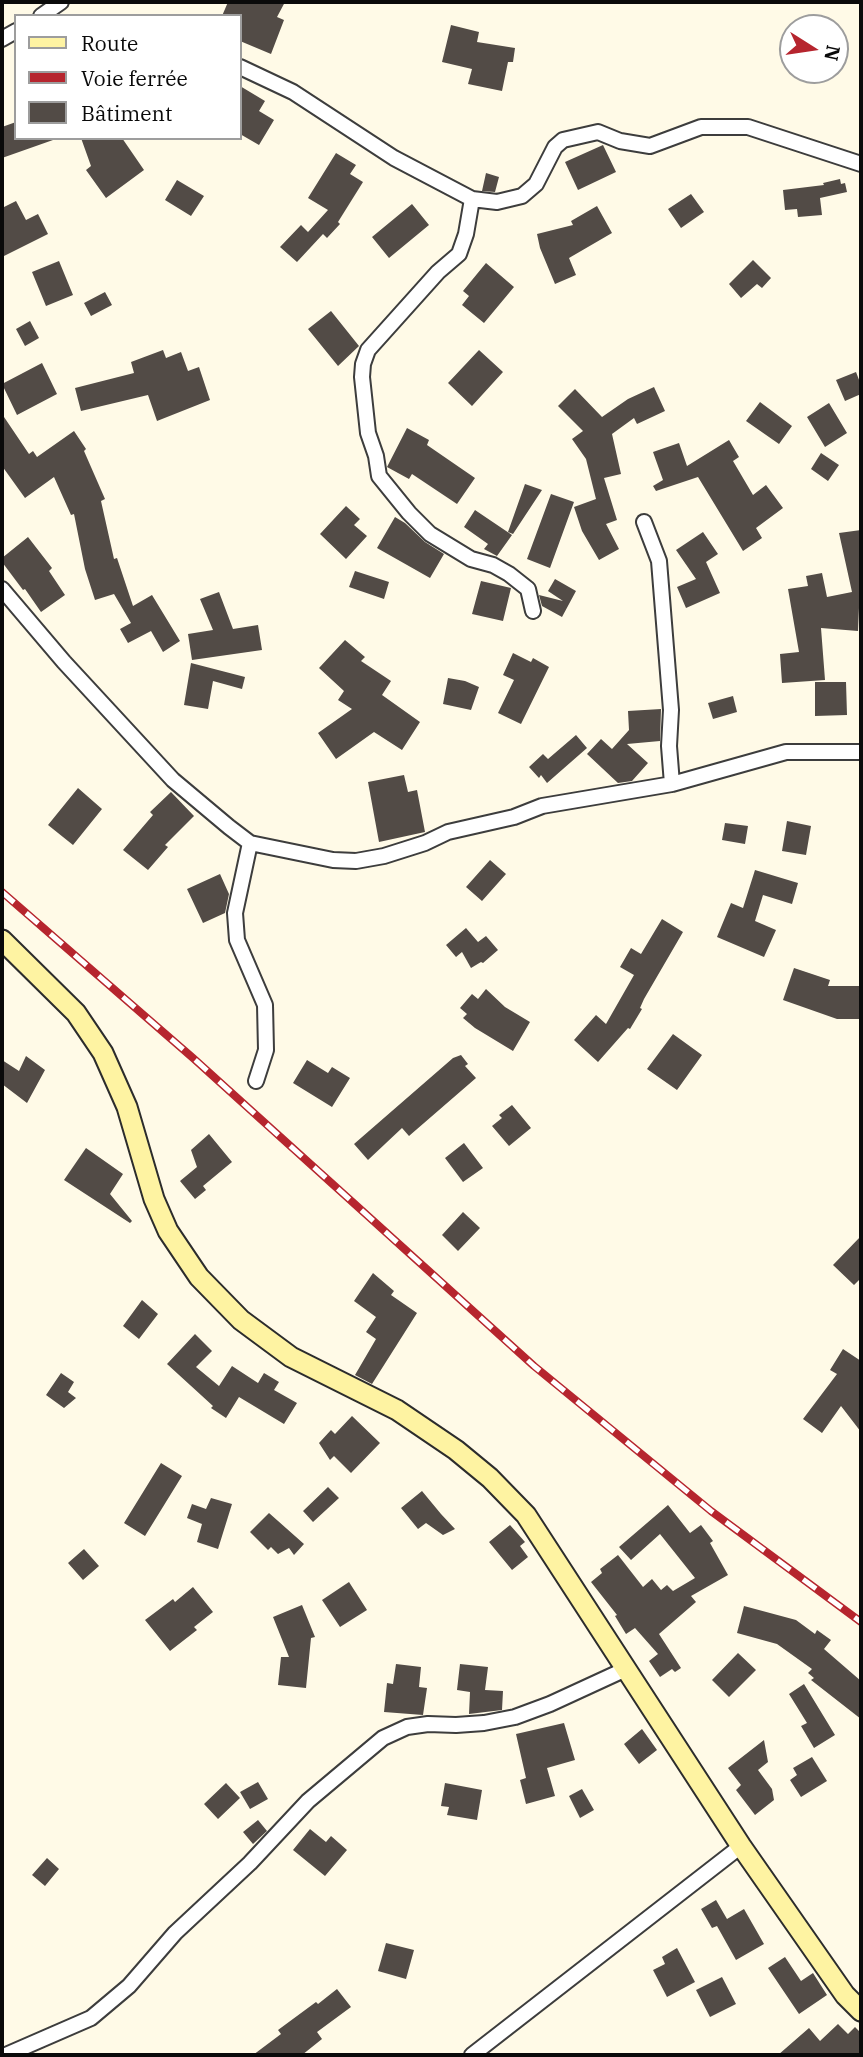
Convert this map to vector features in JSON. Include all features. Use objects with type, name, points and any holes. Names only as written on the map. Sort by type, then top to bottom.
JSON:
[{"type":"street","points":[[44,14],[61,2]]},
{"type":"street","points":[[242,68],[293,92],[394,158],[472,199],[497,202],[522,196],[536,184],[555,147],[563,140],[598,132],[620,141],[650,146],[701,127],[748,128],[861,164]]},
{"type":"street","points":[[472,199],[466,234],[459,254],[438,272],[368,350],[362,377],[368,433],[376,456],[379,477],[408,513],[430,534],[471,559],[493,565],[509,574],[528,589],[533,611]]},
{"type":"street","points":[[645,522],[659,561],[671,710],[669,746],[672,784]]},
{"type":"street","points":[[2,589],[64,662],[173,779],[250,843],[333,860],[356,861],[384,856],[425,843],[448,832],[514,817],[542,806],[672,784],[786,752],[861,752]]},
{"type":"street","points":[[250,843],[235,913],[237,940],[265,1005],[265,1050],[256,1081]]},
{"type":"street","points":[[2,940],[76,1013],[103,1053],[127,1107],[154,1199],[168,1231],[199,1277],[241,1320],[290,1357],[397,1410],[456,1450],[490,1478],[526,1515],[741,1846],[845,1995],[861,2011]]},
{"type":"street","points":[[6,2055],[90,2018],[129,1986],[175,1933],[250,1863],[308,1801],[383,1738],[407,1727],[475,1724],[515,1717],[626,1669]]},
{"type":"street","points":[[472,2055],[741,1846]]},
{"type":"building","points":[[228,2],[285,2],[277,17],[284,20],[271,54],[242,42],[242,14],[223,14]]},
{"type":"building","points":[[451,25],[479,32],[477,42],[515,48],[513,62],[508,62],[502,91],[468,84],[472,69],[442,62]]},
{"type":"building","points":[[242,87],[265,101],[259,111],[274,120],[259,145],[242,135]]},
{"type":"building","points":[[14,123],[14,140],[53,140],[2,158],[2,127]]},
{"type":"building","points":[[82,140],[123,140],[144,170],[106,198],[86,170],[91,166]]},
{"type":"building","points":[[603,145],[616,172],[578,190],[565,162]]},
{"type":"building","points":[[336,153],[356,165],[350,174],[363,182],[338,222],[340,224],[327,238],[323,234],[297,262],[280,247],[301,225],[308,232],[328,210],[308,198]]},
{"type":"building","points":[[486,173],[499,177],[495,192],[482,191]]},
{"type":"building","points":[[840,179],[841,184],[845,183],[847,192],[820,198],[822,215],[798,217],[797,209],[785,210],[783,190],[824,185],[823,183]]},
{"type":"building","points":[[177,180],[204,196],[191,216],[165,200]]},
{"type":"building","points":[[691,194],[704,212],[681,228],[668,209]]},
{"type":"building","points":[[16,201],[26,220],[38,214],[48,234],[2,257],[2,208]]},
{"type":"building","points":[[412,204],[429,225],[389,258],[372,237]]},
{"type":"building","points":[[597,206],[612,233],[569,258],[576,275],[555,284],[537,234],[573,225],[571,221]]},
{"type":"building","points":[[753,260],[771,278],[762,288],[757,284],[741,298],[729,284]]},
{"type":"building","points":[[59,261],[73,295],[46,306],[32,272]]},
{"type":"building","points":[[486,263],[514,287],[484,323],[462,305],[469,296],[463,291]]},
{"type":"building","points":[[105,292],[112,305],[91,316],[84,303]]},
{"type":"building","points":[[331,311],[359,346],[338,366],[308,329]]},
{"type":"building","points":[[30,321],[39,338],[25,346],[16,329]]},
{"type":"building","points":[[163,350],[166,358],[181,352],[188,371],[199,367],[210,400],[157,421],[148,395],[81,411],[75,388],[134,373],[131,362]]},
{"type":"building","points":[[479,350],[503,372],[472,406],[448,383]]},
{"type":"building","points":[[42,363],[57,394],[17,415],[2,384]]},
{"type":"building","points":[[856,372],[861,394],[845,401],[836,380]]},
{"type":"building","points":[[654,387],[665,411],[637,424],[634,418],[612,434],[621,474],[604,478],[617,520],[606,524],[619,549],[599,560],[582,531],[574,507],[596,499],[586,459],[572,439],[583,431],[558,406],[575,389],[602,417],[628,399]]},
{"type":"building","points":[[760,402],[792,426],[779,444],[746,421]]},
{"type":"building","points":[[829,403],[847,433],[825,447],[807,417]]},
{"type":"building","points":[[2,414],[29,454],[33,451],[37,457],[74,431],[86,449],[84,451],[105,499],[101,501],[114,559],[117,558],[133,606],[152,595],[180,641],[163,652],[151,631],[128,643],[120,629],[131,623],[114,594],[95,600],[85,569],[74,514],[71,515],[54,477],[25,498],[2,466]]},
{"type":"building","points":[[407,428],[429,440],[427,445],[475,478],[457,504],[412,474],[409,479],[387,467]]},
{"type":"building","points":[[729,440],[739,457],[733,461],[753,495],[766,485],[783,508],[756,528],[762,538],[743,551],[698,477],[656,491],[653,486],[663,480],[653,452],[679,443],[687,466]]},
{"type":"building","points":[[821,453],[839,465],[828,481],[811,469]]},
{"type":"building","points":[[525,484],[542,490],[513,534],[508,532]]},
{"type":"building","points":[[551,494],[574,502],[550,568],[527,559]]},
{"type":"building","points":[[346,506],[360,519],[354,525],[367,536],[346,559],[320,534]]},
{"type":"building","points":[[475,510],[512,535],[497,556],[484,549],[488,544],[464,527]]},
{"type":"building","points":[[395,517],[444,554],[430,578],[377,548]]},
{"type":"building","points":[[861,530],[861,608],[858,631],[821,628],[825,680],[782,683],[780,654],[799,652],[788,589],[808,586],[806,576],[822,573],[827,597],[852,592],[839,533]]},
{"type":"building","points":[[703,532],[718,554],[706,562],[720,593],[686,608],[677,587],[696,579],[676,550]]},
{"type":"building","points":[[28,537],[52,568],[49,571],[65,595],[41,612],[2,562],[2,558]]},
{"type":"building","points":[[355,571],[389,582],[384,599],[349,587]]},
{"type":"building","points":[[555,579],[576,591],[562,617],[542,606],[539,595],[563,601],[548,591]]},
{"type":"building","points":[[481,581],[511,588],[503,621],[472,614]]},
{"type":"building","points":[[219,592],[233,629],[258,625],[262,650],[192,660],[188,634],[213,630],[200,599]]},
{"type":"building","points":[[345,640],[365,657],[361,661],[391,681],[382,695],[420,722],[402,750],[374,732],[336,759],[318,733],[352,709],[338,700],[344,691],[319,668]]},
{"type":"building","points":[[513,653],[531,662],[533,658],[549,667],[521,724],[498,713],[514,680],[503,675]]},
{"type":"building","points":[[191,663],[245,677],[242,689],[213,681],[208,709],[184,705]]},
{"type":"building","points":[[448,678],[479,687],[471,710],[443,704]]},
{"type":"building","points":[[815,682],[846,682],[847,715],[815,716]]},
{"type":"building","points":[[733,696],[737,712],[713,719],[708,703]]},
{"type":"building","points":[[661,709],[660,741],[627,744],[648,763],[632,781],[618,783],[587,754],[601,739],[612,749],[629,730],[628,711]]},
{"type":"building","points":[[576,735],[587,748],[547,783],[529,767],[543,754],[548,759]]},
{"type":"building","points":[[404,775],[408,792],[417,790],[425,832],[379,842],[368,782]]},
{"type":"building","points":[[78,788],[102,809],[73,845],[48,825]]},
{"type":"building","points":[[171,792],[194,816],[165,845],[168,847],[148,870],[123,850],[153,815],[150,812]]},
{"type":"building","points":[[787,821],[811,826],[806,855],[782,851]]},
{"type":"building","points":[[725,823],[748,826],[745,844],[722,840]]},
{"type":"building","points":[[490,860],[506,874],[482,901],[466,887]]},
{"type":"building","points":[[755,870],[798,883],[792,904],[763,895],[755,921],[776,930],[764,957],[717,937],[731,903],[743,908]]},
{"type":"building","points":[[220,874],[229,894],[225,913],[203,923],[187,889]]},
{"type":"building","points":[[662,919],[683,932],[630,1029],[628,1028],[598,1062],[574,1040],[596,1015],[606,1024],[634,975],[620,967],[631,948],[641,954]]},
{"type":"building","points":[[466,928],[478,942],[486,936],[498,950],[483,963],[471,968],[462,952],[456,957],[446,945]]},
{"type":"building","points":[[794,968],[830,980],[828,986],[861,986],[861,1019],[837,1019],[783,1000]]},
{"type":"building","points":[[486,989],[505,1007],[530,1022],[513,1051],[463,1018],[467,1014],[460,1008],[472,994],[478,999]]},
{"type":"building","points":[[673,1034],[702,1055],[677,1090],[647,1069]]},
{"type":"building","points":[[461,1055],[468,1064],[465,1066],[476,1078],[409,1136],[402,1128],[368,1160],[354,1144],[453,1058]]},
{"type":"building","points":[[26,1056],[45,1070],[27,1103],[2,1084],[2,1060],[19,1071]]},
{"type":"building","points":[[307,1060],[328,1073],[332,1067],[350,1078],[332,1107],[293,1083]]},
{"type":"building","points":[[512,1105],[531,1128],[509,1146],[492,1126],[502,1118],[499,1115]]},
{"type":"building","points":[[209,1134],[232,1162],[203,1186],[206,1190],[195,1199],[180,1181],[197,1167],[191,1150]]},
{"type":"building","points":[[464,1143],[483,1168],[463,1182],[445,1158]]},
{"type":"building","points":[[86,1148],[123,1174],[110,1194],[132,1221],[130,1223],[64,1180]]},
{"type":"building","points":[[463,1212],[480,1228],[458,1251],[442,1235]]},
{"type":"building","points":[[861,1236],[861,1278],[854,1285],[833,1265]]},
{"type":"building","points":[[373,1273],[394,1291],[391,1295],[417,1313],[372,1384],[355,1375],[376,1339],[366,1332],[376,1317],[354,1301]]},
{"type":"building","points":[[142,1300],[158,1314],[139,1339],[123,1326]]},
{"type":"building","points":[[195,1334],[212,1351],[196,1367],[219,1386],[232,1366],[258,1383],[264,1373],[279,1382],[274,1390],[297,1403],[284,1424],[239,1397],[226,1418],[211,1408],[213,1406],[167,1364]]},
{"type":"building","points":[[843,1349],[861,1361],[861,1432],[841,1406],[822,1433],[803,1419],[837,1374],[830,1370]]},
{"type":"building","points":[[61,1373],[74,1382],[68,1392],[76,1398],[64,1408],[46,1395]]},
{"type":"building","points":[[352,1416],[380,1443],[351,1473],[334,1456],[330,1460],[319,1443],[331,1430],[335,1434]]},
{"type":"building","points":[[161,1463],[182,1476],[145,1536],[124,1523]]},
{"type":"building","points":[[328,1487],[339,1498],[313,1522],[303,1511]]},
{"type":"building","points":[[422,1491],[455,1529],[443,1535],[426,1523],[418,1529],[401,1508]]},
{"type":"building","points":[[211,1498],[232,1504],[218,1549],[197,1542],[202,1524],[187,1518],[192,1504],[206,1509]]},
{"type":"building","points":[[668,1505],[690,1533],[701,1525],[713,1541],[710,1543],[728,1575],[691,1596],[696,1602],[659,1634],[681,1668],[675,1672],[672,1669],[660,1677],[649,1661],[658,1654],[635,1628],[626,1634],[615,1616],[617,1615],[591,1582],[602,1573],[600,1569],[618,1555],[643,1587],[652,1579],[661,1590],[667,1585],[673,1591],[695,1578],[660,1534],[631,1560],[619,1547]]},
{"type":"building","points":[[269,1513],[304,1544],[294,1555],[289,1548],[278,1554],[271,1547],[268,1550],[250,1532]]},
{"type":"building","points":[[510,1525],[525,1542],[520,1546],[528,1557],[512,1570],[489,1542]]},
{"type":"building","points":[[84,1549],[99,1566],[83,1580],[68,1563]]},
{"type":"building","points":[[349,1582],[367,1610],[340,1627],[322,1600]]},
{"type":"building","points":[[193,1587],[213,1612],[194,1627],[197,1630],[170,1651],[145,1620],[173,1599],[175,1602]]},
{"type":"building","points":[[302,1605],[315,1637],[311,1638],[306,1688],[278,1685],[281,1657],[289,1657],[273,1617]]},
{"type":"building","points":[[744,1606],[796,1620],[815,1634],[817,1630],[831,1640],[824,1649],[861,1681],[861,1719],[811,1680],[814,1678],[808,1673],[812,1669],[777,1644],[737,1633]]},
{"type":"building","points":[[738,1653],[756,1670],[729,1697],[712,1680]]},
{"type":"building","points":[[396,1664],[421,1667],[419,1687],[427,1688],[423,1715],[384,1712],[387,1683],[393,1684]]},
{"type":"building","points":[[460,1664],[488,1667],[485,1690],[503,1691],[502,1710],[469,1714],[470,1692],[457,1690]]},
{"type":"building","points":[[804,1684],[835,1735],[814,1748],[801,1726],[807,1723],[789,1694]]},
{"type":"building","points":[[564,1723],[575,1760],[547,1768],[555,1796],[526,1804],[520,1780],[526,1778],[516,1734]]},
{"type":"building","points":[[642,1729],[657,1750],[639,1764],[624,1744]]},
{"type":"building","points":[[764,1740],[768,1762],[758,1770],[772,1789],[774,1800],[755,1815],[736,1790],[741,1785],[728,1768]]},
{"type":"building","points":[[812,1757],[827,1781],[801,1797],[790,1780],[797,1775],[793,1768]]},
{"type":"building","points":[[258,1782],[268,1799],[250,1809],[240,1792]]},
{"type":"building","points":[[226,1783],[240,1798],[218,1819],[204,1804]]},
{"type":"building","points":[[445,1783],[482,1790],[477,1820],[447,1815],[449,1807],[441,1806]]},
{"type":"building","points":[[582,1789],[594,1810],[580,1818],[569,1796]]},
{"type":"building","points":[[258,1820],[267,1831],[253,1844],[243,1832]]},
{"type":"building","points":[[310,1829],[326,1842],[331,1836],[347,1850],[325,1876],[293,1850]]},
{"type":"building","points":[[47,1858],[59,1869],[45,1886],[32,1875]]},
{"type":"building","points":[[716,1900],[727,1919],[744,1909],[764,1944],[736,1960],[717,1926],[712,1928],[701,1909]]},
{"type":"building","points":[[386,1943],[414,1950],[406,1979],[378,1971]]},
{"type":"building","points":[[677,1948],[695,1982],[667,1997],[653,1970],[665,1964],[662,1957]]},
{"type":"building","points":[[785,1957],[801,1981],[813,1973],[827,1995],[799,2014],[768,1968]]},
{"type":"building","points":[[722,1977],[736,2004],[710,2017],[696,1990]]},
{"type":"building","points":[[337,1989],[351,2007],[317,2032],[322,2039],[302,2055],[253,2055],[281,2034],[278,2030]]},
{"type":"building","points":[[838,2024],[848,2034],[855,2027],[861,2033],[861,2055],[778,2055],[809,2028],[820,2041]]},
{"type":"railway","points":[[2,892],[193,1058],[534,1366],[711,1511],[861,1622]]}]
